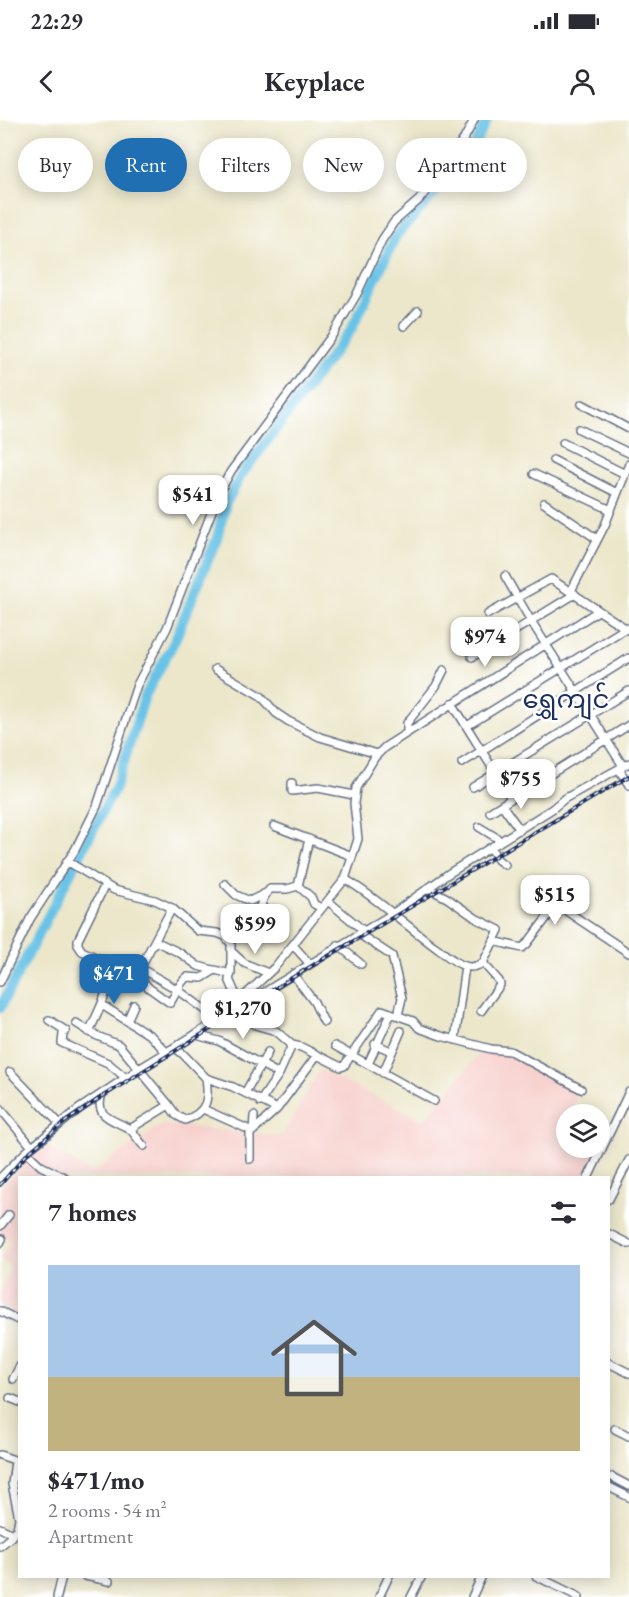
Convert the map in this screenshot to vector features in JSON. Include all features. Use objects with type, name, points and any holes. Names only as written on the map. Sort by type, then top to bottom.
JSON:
[{"type":"street","points":[[0,982],[30,919],[69,862],[97,806],[137,685],[167,628],[222,487],[231,471],[333,334],[357,294],[382,240],[394,222],[419,200],[465,139],[474,120]]},
{"type":"street","points":[[404,326],[418,311]]},
{"type":"street","points":[[582,404],[629,429]]},
{"type":"street","points":[[579,429],[629,453]]},
{"type":"street","points":[[563,443],[625,474]]},
{"type":"street","points":[[553,460],[617,493]]},
{"type":"street","points":[[472,657],[573,593],[611,510],[629,464]]},
{"type":"street","points":[[534,474],[611,510]]},
{"type":"street","points":[[544,503],[597,539]]},
{"type":"street","points":[[505,576],[606,739],[626,764]]},
{"type":"street","points":[[467,726],[627,629],[551,579],[488,614]]},
{"type":"street","points":[[0,1178],[60,1124],[139,1069],[196,1035],[240,1004],[275,967],[345,879],[358,839],[354,795],[377,754],[452,703],[598,611]]},
{"type":"street","points":[[462,763],[629,658]]},
{"type":"street","points":[[215,669],[261,696],[276,713],[288,721],[320,737],[377,754]]},
{"type":"street","points":[[407,733],[407,723],[436,686],[444,670]]},
{"type":"street","points":[[473,787],[629,692]]},
{"type":"street","points":[[452,703],[511,798]]},
{"type":"street","points":[[490,812],[629,724]]},
{"type":"street","points":[[626,764],[620,771],[629,785]]},
{"type":"street","points":[[240,1004],[259,996],[309,963],[392,914],[428,888],[552,810],[564,799],[626,764]]},
{"type":"street","points":[[292,783],[292,790],[318,788],[354,795]]},
{"type":"street","points":[[501,805],[520,830]]},
{"type":"street","points":[[274,825],[352,856]]},
{"type":"street","points":[[479,827],[496,838],[498,843]]},
{"type":"street","points":[[298,886],[309,839]]},
{"type":"street","points":[[491,848],[498,860],[505,865]]},
{"type":"street","points":[[69,862],[114,890],[155,900],[172,908],[198,932],[225,936],[230,941],[231,951],[229,979],[240,1004],[251,1021],[258,1026],[276,1031],[292,1045],[343,1067],[381,1010],[413,1021],[423,1030],[491,1049],[510,1051],[581,1089]]},
{"type":"street","points":[[345,879],[371,895],[438,949],[465,966],[478,966],[483,963],[499,930],[428,888]]},
{"type":"street","points":[[225,884],[236,895],[250,902],[270,889],[287,889],[298,886]]},
{"type":"street","points":[[105,885],[81,934],[78,945],[82,951],[138,976],[149,988],[170,1003],[182,981],[187,977],[202,978],[215,970]]},
{"type":"street","points":[[298,886],[314,904],[321,908]]},
{"type":"street","points":[[494,940],[522,948],[527,944],[551,912],[562,903],[560,897],[549,890]]},
{"type":"street","points":[[230,941],[248,927],[266,893]]},
{"type":"street","points":[[328,901],[392,956],[402,998],[375,1044],[368,1064]]},
{"type":"street","points":[[261,906],[271,913]]},
{"type":"street","points":[[559,906],[629,953]]},
{"type":"street","points":[[138,976],[172,908]]},
{"type":"street","points":[[154,941],[180,953],[198,966],[231,974]]},
{"type":"street","points":[[293,945],[309,963]]},
{"type":"street","points":[[339,945],[361,964]]},
{"type":"street","points":[[231,951],[244,963],[268,973]]},
{"type":"street","points":[[481,1011],[500,985],[483,963]]},
{"type":"street","points":[[455,1040],[465,966]]},
{"type":"street","points":[[275,967],[285,978]]},
{"type":"street","points":[[140,968],[178,990],[219,1020]]},
{"type":"street","points":[[293,974],[314,1002],[324,1022]]},
{"type":"street","points":[[89,1032],[102,1005],[107,978]]},
{"type":"street","points":[[251,1021],[265,1009],[259,996]]},
{"type":"street","points":[[102,1005],[151,1036],[167,1053]]},
{"type":"street","points":[[127,1021],[134,1005]]},
{"type":"street","points":[[49,1020],[66,1030],[62,1043],[108,1064],[126,1078]]},
{"type":"street","points":[[76,1023],[89,1032],[119,1045],[176,1115],[185,1120],[206,1106],[208,1097],[206,1078]]},
{"type":"street","points":[[383,1073],[401,1031]]},
{"type":"street","points":[[196,1035],[219,1041],[279,1074]]},
{"type":"street","points":[[375,1044],[391,1051]]},
{"type":"street","points":[[260,1102],[279,1074],[292,1045]]},
{"type":"street","points":[[335,1046],[434,1101]]},
{"type":"street","points":[[175,1048],[206,1078],[245,1093],[277,1109]]},
{"type":"street","points":[[245,1093],[268,1052]]},
{"type":"street","points":[[251,1131],[277,1109],[317,1055]]},
{"type":"street","points":[[10,1072],[60,1124]]},
{"type":"street","points":[[589,1176],[626,1111],[629,1092]]},
{"type":"street","points":[[102,1094],[100,1098],[106,1118],[130,1129],[144,1146]]},
{"type":"street","points":[[130,1129],[169,1105]]},
{"type":"street","points":[[0,1108],[41,1167],[61,1176]]},
{"type":"street","points":[[203,1109],[251,1131]]},
{"type":"street","points":[[249,1159],[254,1116]]},
{"type":"street","points":[[610,1197],[629,1160]]},
{"type":"street","points":[[0,1226],[9,1215]]},
{"type":"street","points":[[610,1234],[629,1244]]},
{"type":"street","points":[[0,1311],[18,1320]]},
{"type":"street","points":[[610,1364],[629,1373]]},
{"type":"street","points":[[13,1379],[18,1370]]},
{"type":"street","points":[[10,1398],[18,1401]]},
{"type":"street","points":[[615,1429],[629,1436]]},
{"type":"street","points":[[0,1455],[17,1461],[12,1484],[18,1513]]},
{"type":"street","points":[[612,1477],[629,1486]]},
{"type":"street","points":[[610,1488],[629,1497]]},
{"type":"street","points":[[0,1546],[17,1529],[18,1524]]},
{"type":"street","points":[[0,1528],[13,1534]]},
{"type":"street","points":[[57,1597],[62,1578]]},
{"type":"street","points":[[95,1578],[110,1581]]},
{"type":"street","points":[[379,1597],[388,1578]]},
{"type":"street","points":[[411,1597],[421,1578]]},
{"type":"street","points":[[472,1597],[481,1578]]},
{"type":"street","points":[[540,1578],[579,1597]]},
{"type":"shaded area","points":[[486,1045],[580,1085],[573,1104],[556,1104],[556,1158],[595,1158],[586,1176],[18,1176],[18,1315],[0,1305],[0,1292],[11,1268],[0,1258],[12,1241],[0,1235],[0,1188],[44,1144],[92,1173],[162,1124],[282,1136],[320,1070],[424,1120]]},
{"type":"waterway","points":[[0,1008],[116,786],[145,696],[174,642],[217,538],[226,503],[242,474],[351,330],[396,236],[471,153],[487,120]]},
{"type":"railway","points":[[0,1185],[27,1154],[65,1122],[100,1098],[295,976],[629,776]]},
{"type":"district","name":"ရွှေကျင်","points":[[566,699]]}]
